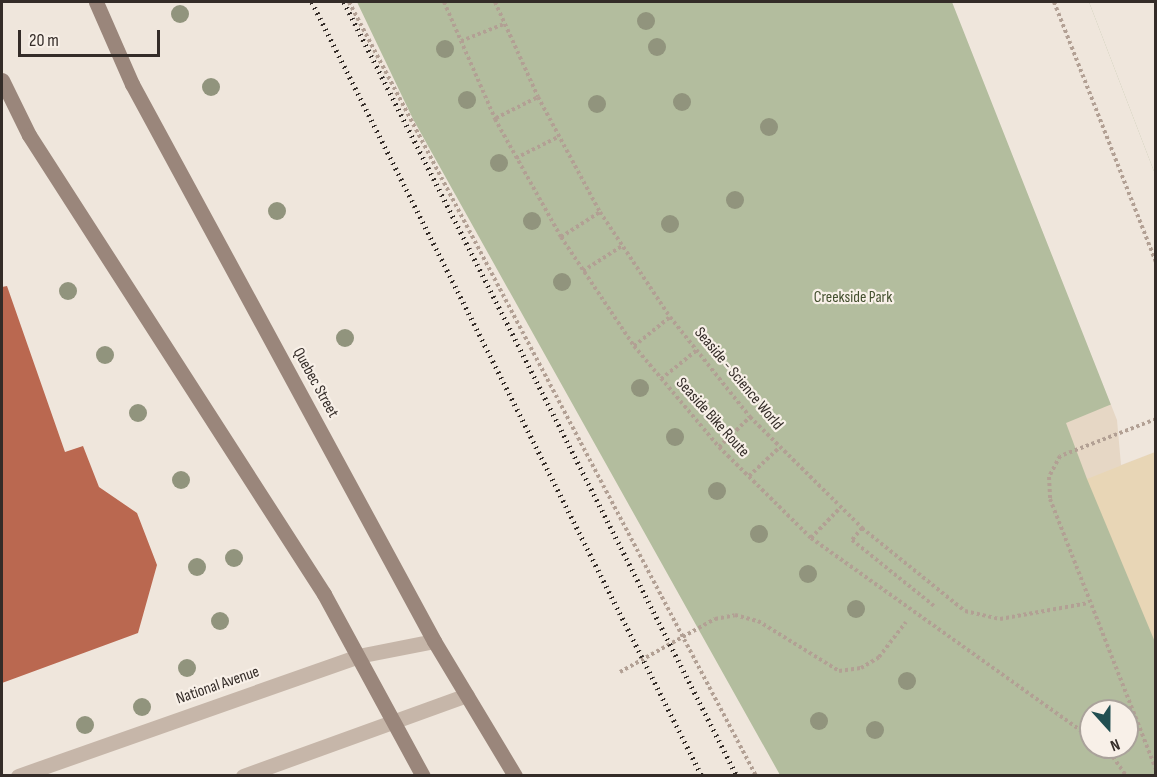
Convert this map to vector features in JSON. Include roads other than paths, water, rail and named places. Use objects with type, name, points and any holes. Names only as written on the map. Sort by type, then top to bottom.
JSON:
[{"type":"main road","name":"Quebec Street","points":[[96,2],[132,84],[434,641],[515,776]]},
{"type":"main road","points":[[2,80],[29,135],[218,422],[358,656],[423,776]]},
{"type":"street","name":"National Avenue","points":[[18,776],[358,656],[434,641]]},
{"type":"street","points":[[243,776],[467,695]]},
{"type":"railway","points":[[312,2],[702,776]]},
{"type":"railway","points":[[344,2],[737,776]]},
{"type":"park label","name":"Creekside Park","points":[[853,298]]}]
